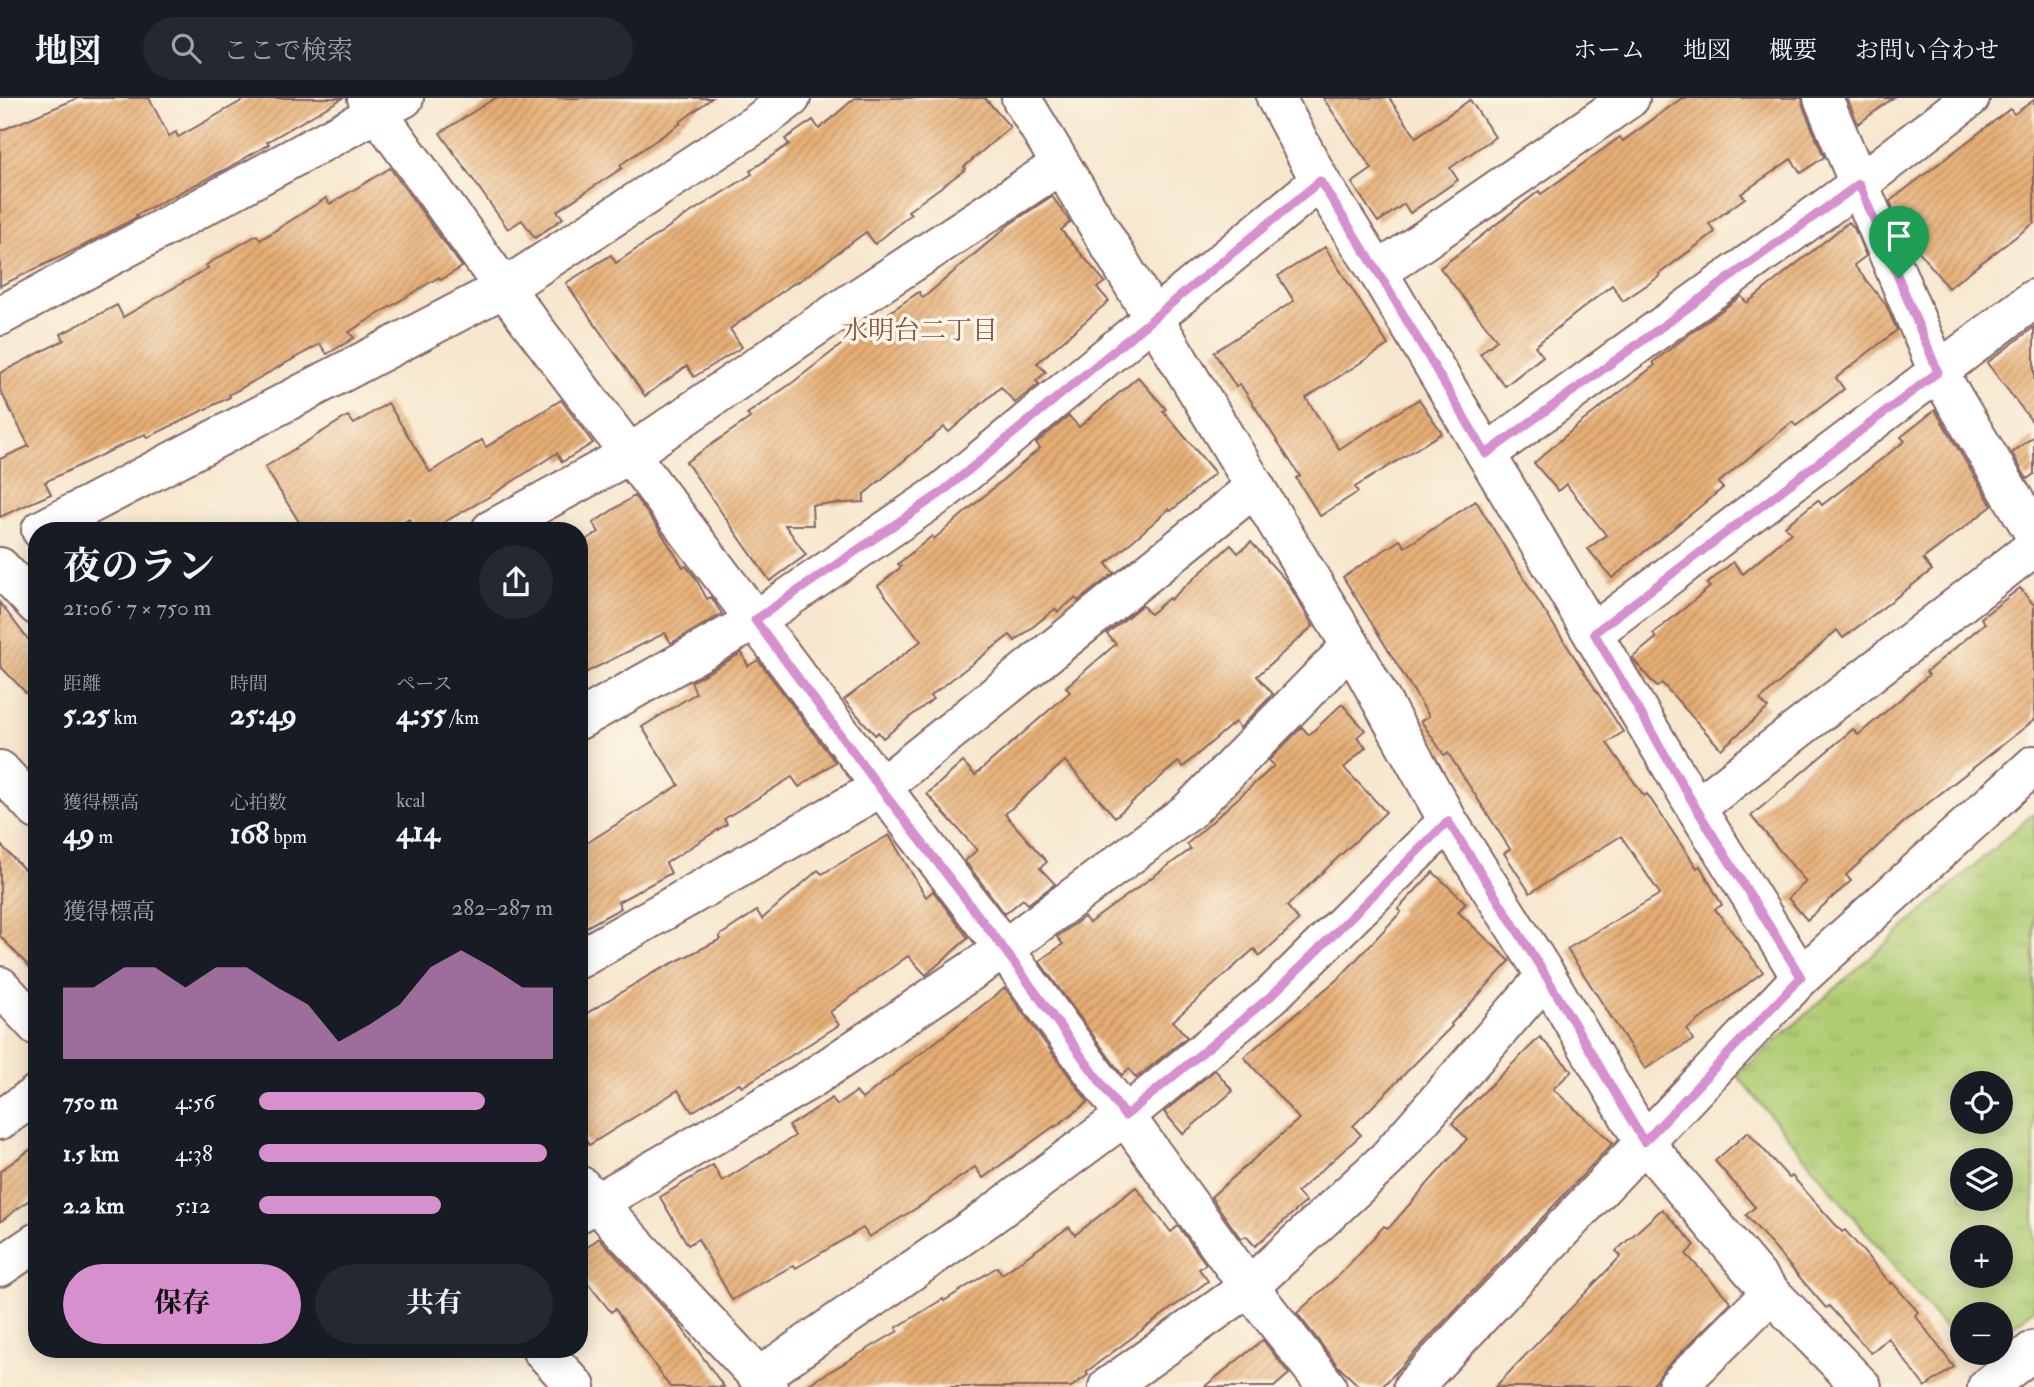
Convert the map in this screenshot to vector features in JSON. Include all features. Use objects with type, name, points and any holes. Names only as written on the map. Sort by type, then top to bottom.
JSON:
[{"type":"street","points":[[56,522],[504,288],[756,124],[791,98]]},
{"type":"street","points":[[1021,98],[1351,646],[1448,821],[1546,976],[1644,1142],[1771,1293],[1862,1387]]},
{"type":"street","points":[[1276,98],[1320,181],[1378,272],[1696,808],[1801,977]]},
{"type":"street","points":[[1378,272],[1630,98]]},
{"type":"street","points":[[1823,98],[1938,372],[2034,533]]},
{"type":"street","points":[[1486,454],[1859,184],[1970,98]]},
{"type":"street","points":[[0,316],[382,103],[504,288],[1004,949],[1248,1287],[1327,1387]]},
{"type":"street","points":[[506,522],[631,454],[1060,165]]},
{"type":"street","points":[[588,715],[755,620],[941,493],[1320,181]]},
{"type":"street","points":[[1594,633],[2034,299]]},
{"type":"street","points":[[588,954],[880,788],[1255,487]]},
{"type":"street","points":[[0,552],[28,537]]},
{"type":"street","points":[[1696,808],[2034,547]]},
{"type":"street","points":[[0,567],[28,597]]},
{"type":"street","points":[[588,1198],[811,1079],[1004,949],[1189,811],[1351,646]]},
{"type":"street","points":[[1413,1387],[1801,977],[2034,765]]},
{"type":"street","points":[[0,770],[28,800]]},
{"type":"street","points":[[588,1203],[764,1382],[1125,1116],[1271,996],[1448,821]]},
{"type":"street","points":[[1108,1387],[1248,1287],[1387,1159],[1546,976]]},
{"type":"street","points":[[0,986],[28,1016]]},
{"type":"street","points":[[0,1120],[28,1100]]},
{"type":"street","points":[[0,1267],[28,1248]]},
{"type":"street","points":[[1676,1387],[1771,1293]]},
{"type":"street","points":[[1987,1387],[2034,1350]]},
{"type":"street","points":[[549,1358],[576,1387]]},
{"type":"green space","points":[[2034,813],[2034,1309],[2013,1326],[2013,1302],[1950,1302],[1950,1334],[1737,1075]]},
{"type":"building","points":[[78,98],[149,98],[169,136],[176,132],[178,137],[247,98],[343,98],[226,169],[136,215],[137,217],[81,247],[0,286],[0,131]]},
{"type":"building","points":[[495,98],[712,98],[620,165],[622,168],[557,211],[563,218],[535,238],[522,220],[508,229],[440,133]]},
{"type":"building","points":[[855,98],[985,98],[1010,127],[964,167],[966,169],[908,211],[911,214],[875,244],[866,232],[730,329],[742,347],[694,377],[687,366],[645,396],[566,283],[611,255],[616,263],[752,174],[750,171],[789,144],[785,139],[813,120],[819,129]]},
{"type":"building","points":[[1323,98],[1389,98],[1416,137],[1470,100],[1495,137],[1450,168],[1458,180],[1410,213],[1404,204],[1378,222],[1352,183],[1372,169]]},
{"type":"building","points":[[1682,98],[1802,98],[1824,157],[1801,173],[1791,159],[1741,194],[1745,198],[1709,224],[1715,232],[1659,274],[1660,276],[1623,301],[1612,285],[1535,346],[1543,356],[1505,386],[1480,354],[1497,340],[1440,268],[1539,191],[1541,194],[1620,137],[1623,141]]},
{"type":"building","points":[[1847,98],[1893,98],[1858,124]]},
{"type":"building","points":[[2034,100],[2034,223],[1948,288],[1901,228],[1890,201],[2010,109],[2014,114]]},
{"type":"building","points":[[390,168],[462,267],[441,280],[439,277],[349,332],[354,338],[327,354],[320,344],[229,395],[230,397],[147,438],[145,434],[45,482],[51,494],[0,517],[0,459],[29,446],[0,390],[0,373],[64,340],[61,334],[117,305],[123,317],[208,268],[206,265],[257,235],[260,240],[326,198],[330,204]]},
{"type":"building","points":[[1052,196],[1070,222],[1061,230],[1105,282],[1097,288],[1109,301],[1037,363],[1046,372],[1036,381],[1039,384],[1015,403],[1001,387],[949,432],[944,427],[864,494],[864,502],[812,505],[813,525],[785,525],[806,555],[770,581],[686,462],[750,418],[747,414],[850,338],[919,292],[923,298],[1010,224]]},
{"type":"building","points":[[1849,222],[1866,256],[1854,265],[1886,305],[1897,330],[1836,378],[1844,389],[1796,426],[1792,422],[1718,483],[1723,488],[1612,578],[1588,549],[1606,535],[1566,484],[1558,491],[1534,463],[1655,365],[1653,362],[1741,296],[1747,303]]},
{"type":"building","points":[[1325,247],[1388,345],[1306,398],[1339,449],[1419,399],[1442,433],[1355,487],[1358,492],[1320,516],[1296,478],[1300,476],[1240,384],[1236,387],[1214,352],[1294,301],[1278,276]]},
{"type":"building","points":[[2034,327],[2034,424],[1987,363]]},
{"type":"building","points":[[1138,377],[1215,473],[1106,564],[1114,573],[1078,601],[1075,598],[1058,612],[1055,609],[1015,641],[1010,635],[930,696],[933,699],[883,738],[878,732],[875,735],[844,700],[921,641],[878,586],[901,567],[898,564],[932,536],[934,539],[1040,448],[1036,443],[1069,416],[1079,427]]},
{"type":"building","points":[[561,400],[593,443],[562,462],[557,453],[444,522],[411,522],[409,519],[404,522],[299,522],[265,467],[348,416],[354,424],[388,403],[430,472],[482,440],[486,447]]},
{"type":"building","points":[[1935,410],[1992,506],[1923,559],[1932,570],[1843,638],[1837,630],[1760,700],[1768,708],[1721,749],[1662,683],[1657,687],[1632,658],[1656,638],[1653,634],[1710,587],[1707,584],[1733,562],[1743,574],[1791,533],[1785,526],[1818,500],[1822,505],[1905,441],[1901,437]]},
{"type":"building","points":[[2034,436],[2034,474],[2027,479],[2012,453]]},
{"type":"building","points":[[634,496],[683,567],[686,566],[707,599],[711,597],[722,614],[671,643],[665,633],[588,672],[588,539],[599,532],[593,523]]},
{"type":"building","points":[[1476,501],[1623,732],[1607,743],[1644,796],[1647,794],[1697,868],[1700,866],[1722,905],[1715,909],[1763,972],[1687,1029],[1693,1040],[1645,1069],[1567,949],[1660,894],[1621,836],[1530,893],[1504,853],[1510,849],[1448,753],[1444,755],[1421,721],[1429,716],[1343,577],[1400,540],[1405,547]]},
{"type":"building","points":[[1251,542],[1288,583],[1313,626],[1257,676],[1273,694],[1240,728],[1235,722],[1183,767],[1178,762],[1115,817],[1065,761],[1005,814],[1047,862],[1040,868],[1055,884],[1028,904],[1023,899],[1005,914],[965,861],[977,850],[927,794],[963,762],[975,775],[1070,692],[1066,687],[1116,644],[1107,634],[1142,605],[1150,614],[1169,598],[1170,600],[1231,545],[1238,553]]},
{"type":"building","points":[[2020,588],[2034,605],[2034,720],[1903,823],[1846,875],[1851,881],[1807,920],[1788,898],[1806,882],[1751,816],[1853,729],[1858,735],[1929,675],[1926,672],[1985,623],[1981,618]]},
{"type":"building","points":[[0,603],[28,639],[28,695],[0,666]]},
{"type":"building","points":[[742,653],[748,666],[758,660],[835,762],[799,787],[792,777],[724,819],[727,824],[666,863],[671,873],[618,902],[621,908],[588,926],[588,842],[679,785],[642,727],[696,693],[691,682]]},
{"type":"building","points":[[1342,704],[1365,730],[1357,737],[1366,747],[1344,768],[1386,812],[1287,906],[1299,920],[1260,956],[1254,949],[1173,1021],[1187,1037],[1136,1078],[1129,1069],[1122,1075],[1039,961],[1063,944],[1057,937],[1084,917],[1089,923],[1191,849],[1187,844],[1274,766],[1269,760],[1302,727],[1309,735]]},
{"type":"building","points":[[889,835],[926,897],[933,891],[968,938],[926,975],[908,956],[830,1012],[839,1025],[742,1087],[739,1083],[692,1112],[678,1090],[589,1145],[588,1013],[653,973],[721,939],[719,936],[757,911],[762,919],[818,870],[822,874]]},
{"type":"building","points":[[0,844],[28,874],[28,966],[0,936]]},
{"type":"building","points":[[1433,872],[1466,903],[1458,912],[1510,961],[1452,1026],[1353,1126],[1361,1135],[1297,1192],[1306,1202],[1255,1246],[1246,1236],[1241,1239],[1211,1197],[1299,1119],[1244,1057],[1340,977],[1401,912],[1398,909]]},
{"type":"building","points":[[1005,988],[1088,1102],[983,1178],[975,1167],[920,1206],[869,1237],[863,1228],[796,1268],[794,1265],[732,1300],[698,1239],[688,1245],[660,1197],[713,1165],[722,1181],[795,1136],[789,1126],[832,1098],[837,1105],[856,1092],[862,1099]]},
{"type":"building","points":[[1540,1037],[1572,1071],[1553,1089],[1613,1143],[1382,1387],[1360,1387],[1338,1366],[1297,1313],[1340,1274],[1384,1226],[1388,1229],[1467,1139],[1452,1123]]},
{"type":"building","points":[[1215,1070],[1233,1091],[1183,1134],[1164,1112]]},
{"type":"building","points":[[1748,1132],[1789,1178],[1792,1176],[1842,1232],[1845,1230],[1891,1284],[1892,1282],[1918,1312],[1915,1315],[1954,1367],[1925,1387],[1888,1338],[1871,1353],[1829,1306],[1826,1308],[1746,1215],[1755,1207],[1715,1161]]},
{"type":"building","points":[[28,1151],[28,1201],[0,1222],[0,1171]]},
{"type":"building","points":[[1136,1187],[1171,1232],[1178,1226],[1206,1264],[1199,1269],[1208,1281],[1086,1372],[1088,1375],[1071,1387],[804,1387],[997,1267],[1002,1274],[1069,1227],[1075,1235]]},
{"type":"building","points":[[1662,1209],[1695,1245],[1686,1254],[1731,1302],[1650,1387],[1495,1387],[1621,1256],[1616,1251]]},
{"type":"building","points":[[599,1238],[679,1324],[724,1387],[670,1387],[615,1309],[611,1312],[588,1283],[588,1247]]},
{"type":"building","points":[[1263,1340],[1289,1374],[1274,1387],[1204,1387]]},
{"type":"district","name":"水明台二丁目","points":[[920,331]]},
{"type":"route","points":[[1320,181],[1378,272],[1486,454],[1859,184],[1899,278],[1938,372],[1594,633],[1696,808],[1801,977],[1644,1142],[1546,976],[1448,821],[1271,996],[1125,1116],[1004,949],[755,620],[941,493],[1320,181]]}]
